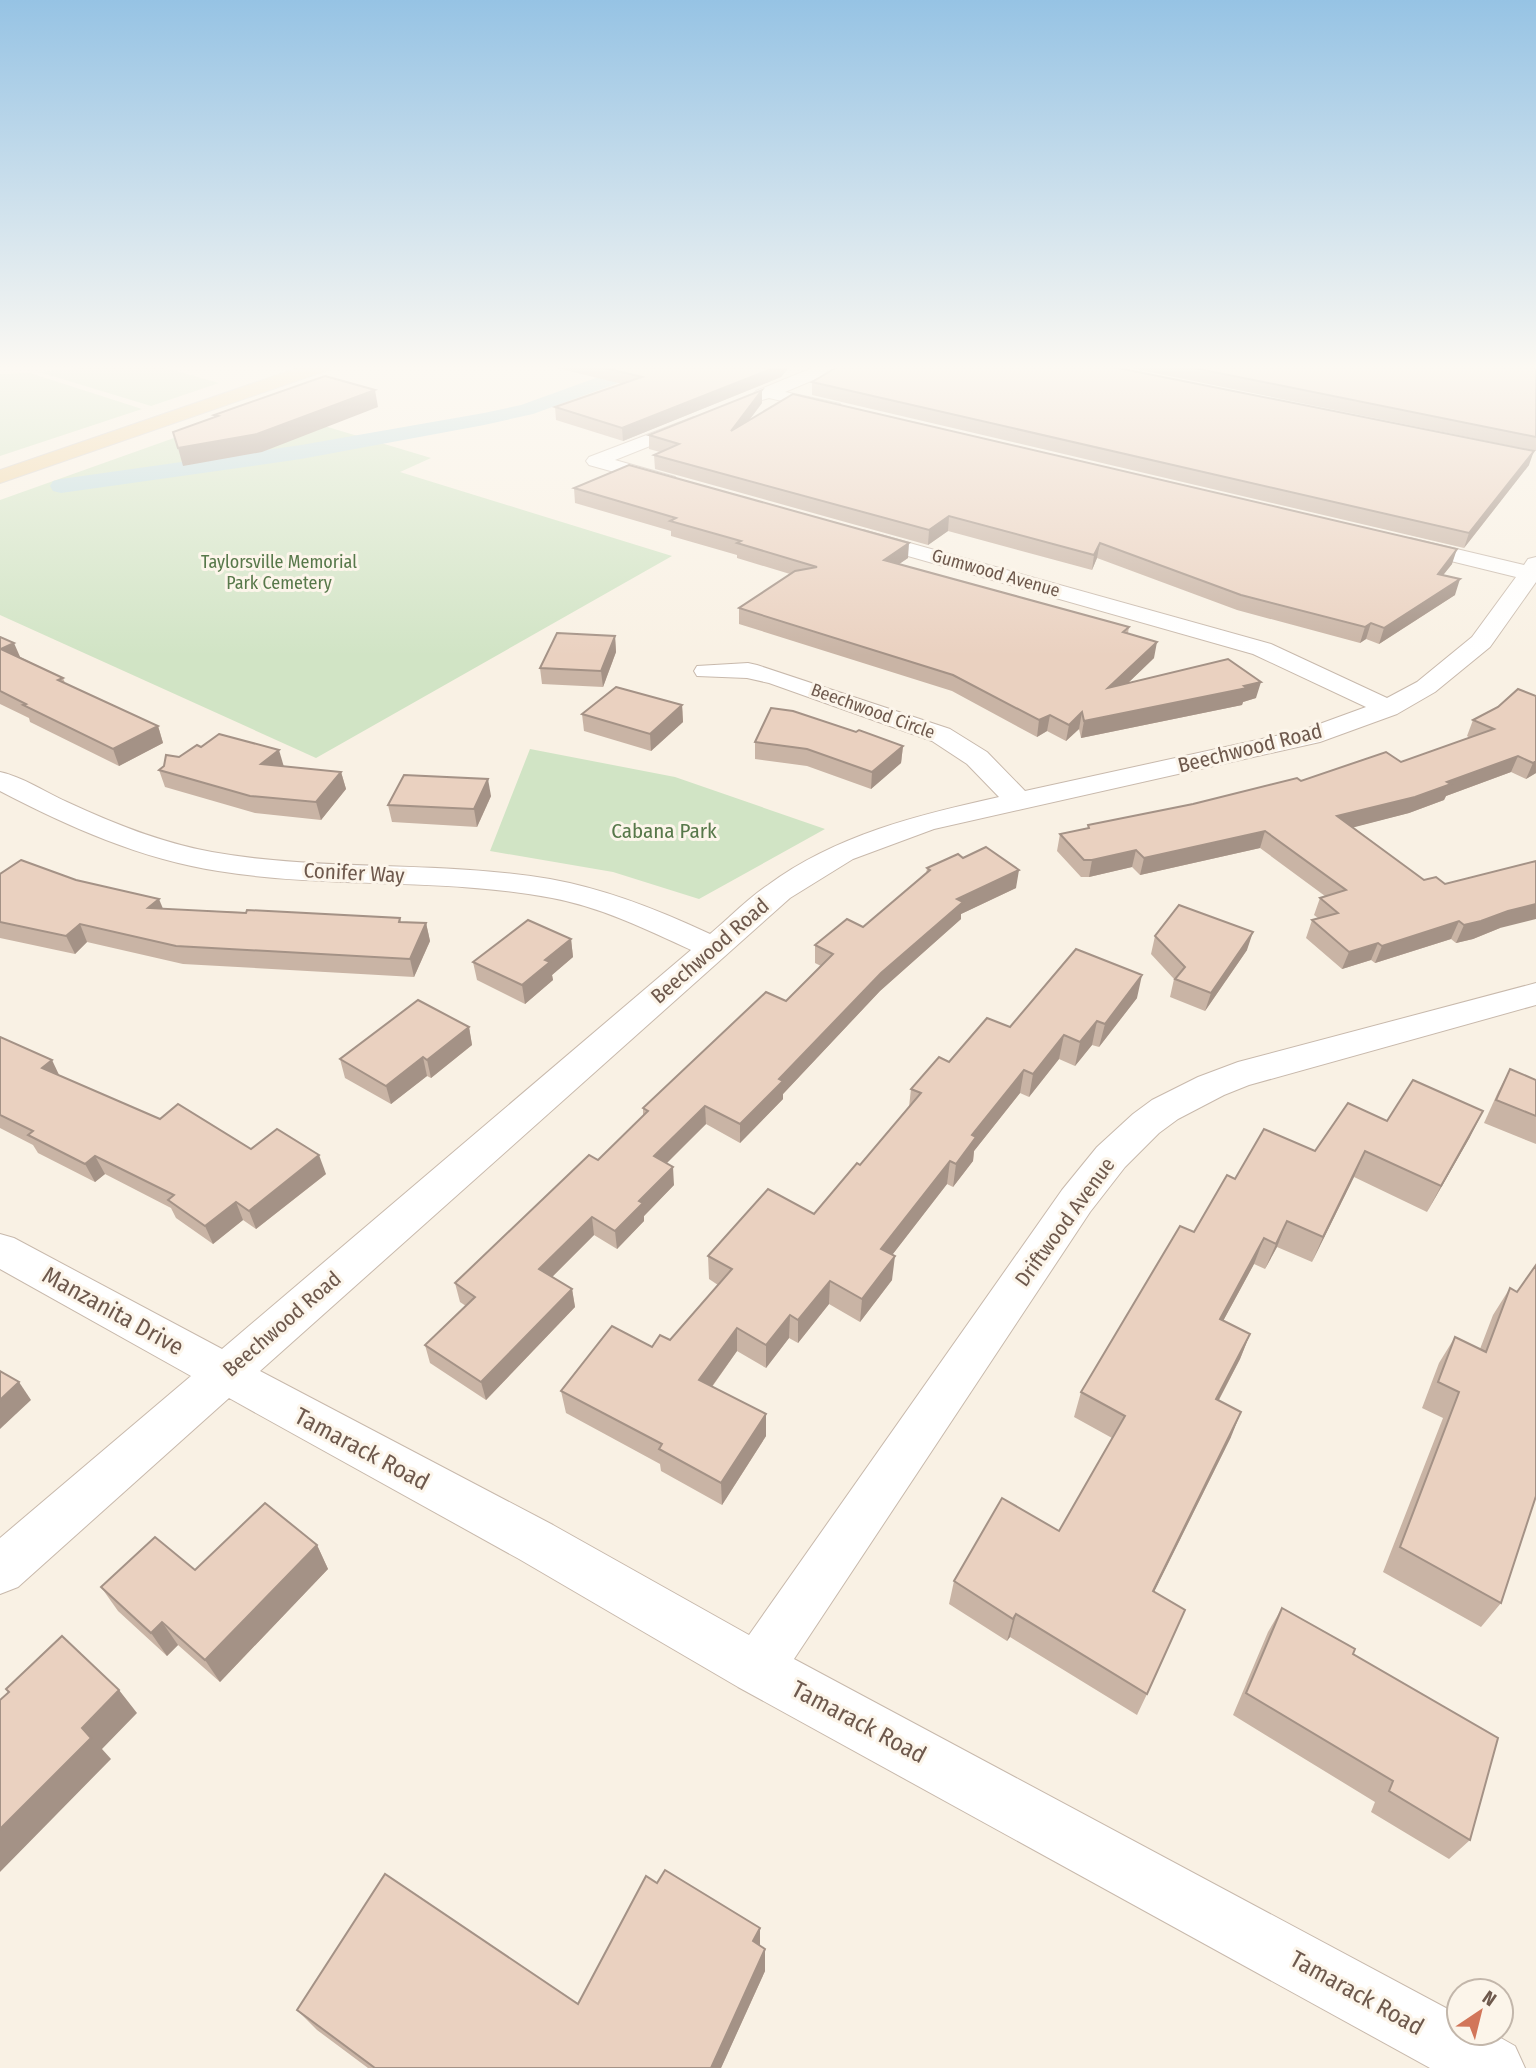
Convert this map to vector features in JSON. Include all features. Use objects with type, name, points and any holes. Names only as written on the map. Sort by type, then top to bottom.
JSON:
[{"type":"main road","points":[[0,477],[42,463]]},
{"type":"street","points":[[601,463],[686,486]]},
{"type":"street","name":"Gumwood Avenue","points":[[845,531],[1262,649],[1297,663],[1388,708]]},
{"type":"street","points":[[1388,539],[1534,571]]},
{"type":"street","name":"Beechwood Road","points":[[0,1570],[779,891],[842,853],[925,822],[1311,736],[1388,708],[1426,687],[1473,650],[1534,571]]},
{"type":"street","name":"Beechwood Circle","points":[[706,671],[726,669],[768,675],[932,731],[957,743],[977,758],[1018,800]]},
{"type":"street","name":"Conifer Way","points":[[0,780],[96,828],[145,845],[203,859],[267,868],[530,885],[581,895],[630,910],[713,948]]},
{"type":"street","name":"Driftwood Avenue","points":[[757,1668],[1076,1201],[1102,1165],[1126,1139],[1171,1105],[1238,1075],[1536,994]]},
{"type":"street","name":"Manzanita Drive","points":[[0,1250],[225,1374]]},
{"type":"street","name":"Tamarack Road","points":[[225,1374],[536,1542],[757,1668],[1493,2068]]},
{"type":"green space","name":"Taylorsville Memorial Park Cemetery","points":[[105,463],[421,463],[400,472],[672,556],[316,758],[0,615],[0,500]]},
{"type":"green space","name":"Cabana Park","points":[[530,749],[675,777],[825,829],[699,899],[613,872],[490,851]]},
{"type":"building","points":[[682,463],[1086,463],[1457,549],[1438,574],[1460,579],[1384,628],[1371,623],[1365,627],[1241,595],[1100,543],[1094,555],[949,516],[929,530]]},
{"type":"building","points":[[1162,463],[1525,463],[1469,533]]},
{"type":"building","points":[[629,465],[909,543],[884,560],[1129,627],[1123,632],[1157,642],[1108,688],[1228,659],[1261,682],[1244,686],[1247,688],[1084,721],[1082,712],[1069,725],[1050,715],[1039,720],[953,675],[739,608],[795,571],[817,567],[737,543],[741,541],[670,521],[676,518],[574,488]]},
{"type":"building","points":[[557,633],[615,636],[601,671],[540,668]]},
{"type":"building","points":[[0,637],[14,643],[1,649],[63,678],[58,680],[158,726],[113,749],[23,705],[26,704],[0,691]]},
{"type":"building","points":[[616,687],[682,705],[650,734],[582,714]]},
{"type":"building","points":[[1518,689],[1536,696],[1536,761],[1533,763],[1518,756],[1447,782],[1451,784],[1415,797],[1337,816],[1424,880],[1436,877],[1445,884],[1536,861],[1536,904],[1481,921],[1464,925],[1459,921],[1382,946],[1378,943],[1349,952],[1312,920],[1338,913],[1320,898],[1346,890],[1265,831],[1144,858],[1136,850],[1092,860],[1084,860],[1060,834],[1089,828],[1088,825],[1193,804],[1297,778],[1301,781],[1386,752],[1401,762],[1494,729],[1473,720],[1498,707]]},
{"type":"building","points":[[771,708],[793,711],[856,732],[859,730],[903,746],[872,772],[807,749],[755,742]]},
{"type":"building","points":[[219,734],[279,750],[261,764],[341,772],[316,802],[250,796],[159,770],[164,766],[166,755],[179,757],[197,745],[201,747]]},
{"type":"building","points":[[404,775],[488,779],[474,809],[388,805]]},
{"type":"building","points":[[986,847],[1019,870],[957,899],[963,902],[881,973],[779,1079],[783,1081],[740,1124],[705,1106],[654,1156],[673,1167],[639,1201],[643,1203],[615,1231],[592,1217],[539,1269],[572,1289],[481,1382],[425,1345],[475,1297],[455,1283],[589,1155],[598,1160],[648,1111],[643,1108],[766,992],[786,1001],[833,954],[815,945],[847,919],[863,927],[930,870],[927,868],[958,854],[963,858]]},
{"type":"building","points":[[21,860],[76,880],[159,899],[148,908],[400,918],[399,922],[426,923],[410,959],[176,946],[80,924],[66,936],[0,922],[0,874]]},
{"type":"building","points":[[1179,905],[1253,932],[1211,993],[1175,979],[1185,967],[1155,936]]},
{"type":"building","points":[[528,920],[571,939],[545,960],[550,962],[522,985],[473,962]]},
{"type":"building","points":[[1076,949],[1142,975],[1105,1024],[1097,1021],[1080,1042],[1064,1035],[1033,1074],[1024,1070],[972,1135],[976,1137],[956,1164],[950,1161],[881,1249],[895,1256],[862,1299],[830,1281],[798,1320],[790,1315],[766,1345],[737,1328],[699,1380],[766,1414],[721,1483],[659,1449],[662,1444],[561,1391],[612,1326],[652,1347],[660,1335],[670,1340],[732,1269],[708,1256],[768,1189],[814,1214],[921,1093],[911,1089],[939,1057],[949,1062],[987,1018],[1010,1027]]},
{"type":"building","points":[[418,1000],[469,1027],[427,1060],[423,1057],[386,1086],[340,1059]]},
{"type":"building","points":[[0,1037],[52,1060],[42,1068],[160,1119],[178,1104],[251,1149],[277,1129],[319,1155],[249,1211],[236,1202],[205,1226],[168,1200],[174,1195],[95,1156],[85,1164],[28,1135],[33,1131],[0,1115]]},
{"type":"building","points":[[1510,1069],[1536,1080],[1536,1116],[1496,1100]]},
{"type":"building","points":[[1413,1080],[1483,1111],[1441,1186],[1365,1151],[1323,1237],[1287,1221],[1276,1244],[1264,1238],[1220,1319],[1250,1334],[1216,1399],[1241,1412],[1153,1591],[1185,1610],[1147,1694],[1016,1614],[1013,1619],[954,1581],[1002,1498],[1059,1531],[1125,1416],[1081,1392],[1180,1226],[1194,1232],[1227,1175],[1235,1179],[1264,1129],[1315,1151],[1348,1103],[1387,1121]]},
{"type":"building","points":[[1536,1265],[1536,1496],[1501,1603],[1400,1547],[1459,1392],[1438,1382],[1455,1337],[1486,1352],[1510,1288],[1517,1292]]},
{"type":"building","points":[[0,1371],[19,1382],[0,1400]]},
{"type":"building","points":[[265,1503],[317,1545],[205,1660],[162,1622],[151,1633],[101,1587],[155,1537],[195,1570]]},
{"type":"building","points":[[1282,1608],[1355,1649],[1353,1654],[1498,1738],[1470,1840],[1389,1791],[1393,1781],[1246,1693]]},
{"type":"building","points":[[62,1636],[119,1690],[82,1728],[91,1738],[0,1829],[0,1700],[9,1692],[6,1689]]},
{"type":"building","points":[[665,1870],[760,1928],[753,1941],[765,1949],[711,2068],[375,2068],[297,2010],[385,1874],[578,2004],[646,1876],[657,1883]]},
{"type":"waterway","points":[[61,486],[227,463]]}]
